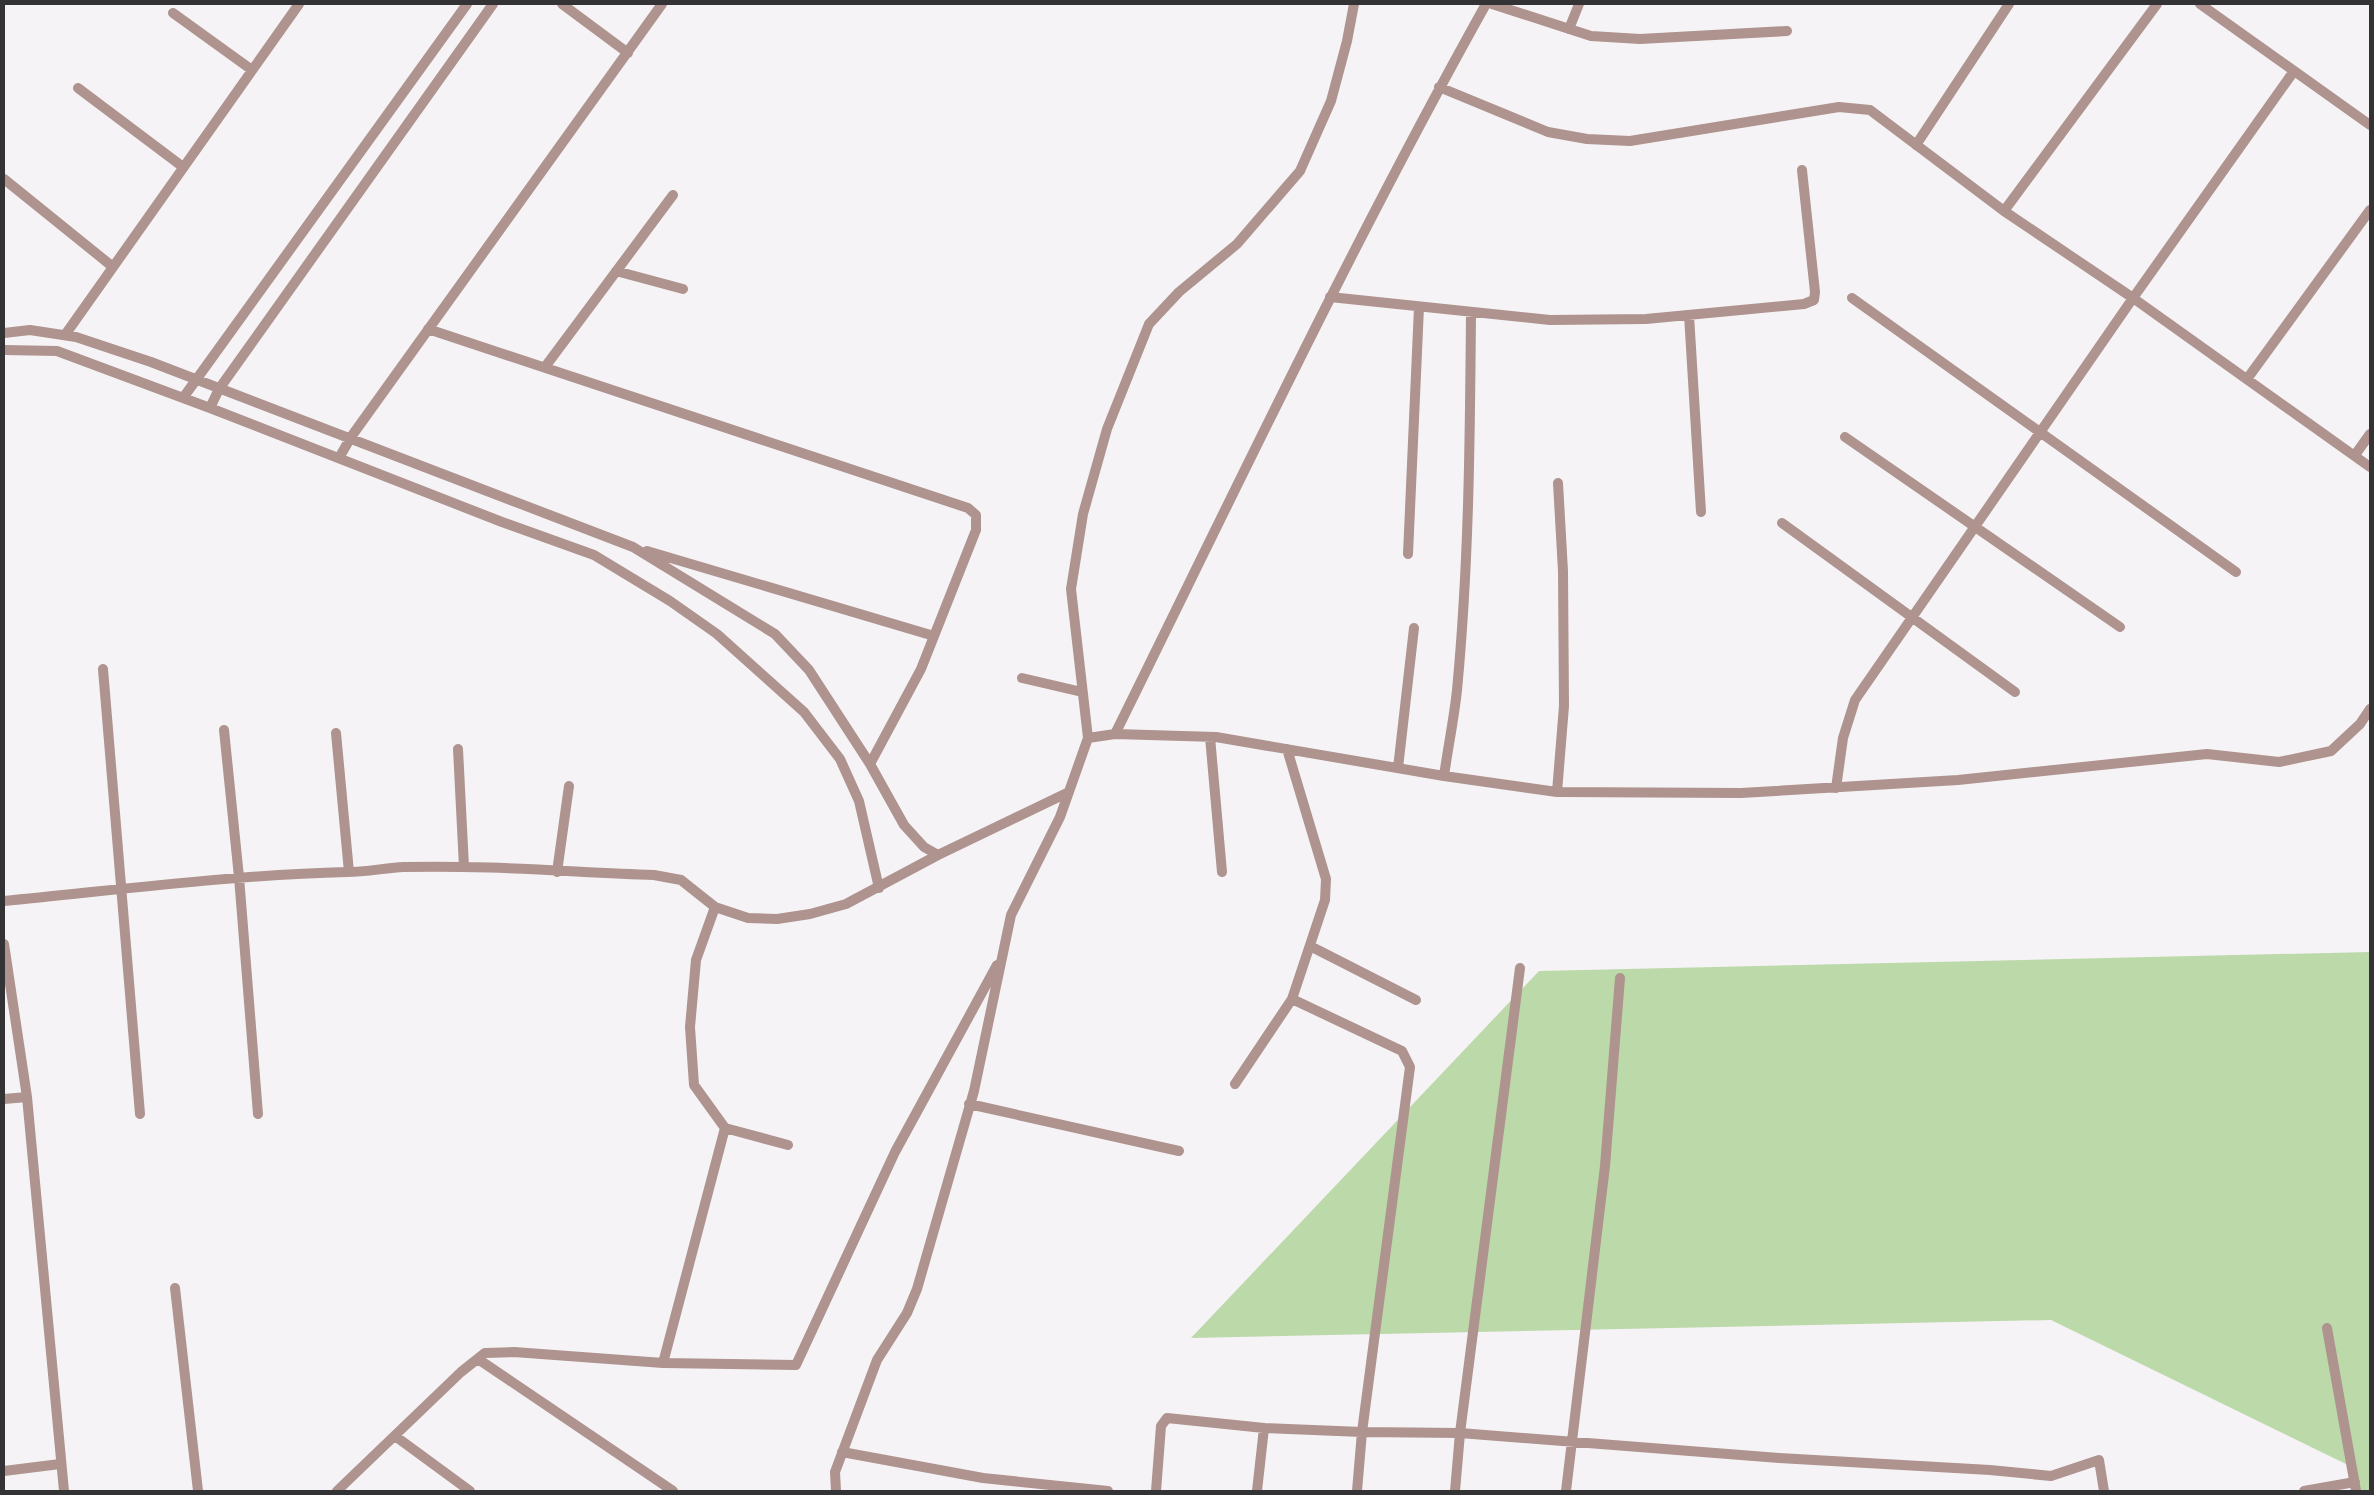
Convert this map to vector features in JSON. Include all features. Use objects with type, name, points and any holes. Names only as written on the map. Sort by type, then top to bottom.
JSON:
[{"type":"street","points":[[65,335],[299,4]]},
{"type":"street","points":[[183,398],[194,380],[468,4]]},
{"type":"street","points":[[210,408],[219,389],[493,4]]},
{"type":"street","points":[[562,4],[628,53]]},
{"type":"street","points":[[339,458],[351,437],[662,4]]},
{"type":"street","points":[[836,1491],[835,1472],[877,1360],[907,1313],[917,1290],[969,1104],[1011,915],[1060,817],[1088,738],[1071,589],[1083,514],[1107,429],[1149,324],[1178,292],[1238,244],[1300,171],[1331,101],[1347,41],[1354,4]]},
{"type":"street","points":[[1115,734],[1330,297],[1440,87],[1486,4]]},
{"type":"street","points":[[1492,4],[1591,36],[1640,39],[1787,32]]},
{"type":"street","points":[[1569,29],[1579,4]]},
{"type":"street","points":[[1916,145],[2009,4]]},
{"type":"street","points":[[2004,211],[2157,4]]},
{"type":"street","points":[[2200,4],[2370,125]]},
{"type":"street","points":[[173,13],[252,70]]},
{"type":"street","points":[[1836,788],[1843,738],[1855,700],[2133,298],[2294,71]]},
{"type":"street","points":[[1440,87],[1548,132],[1587,139],[1630,141],[1838,107],[1870,110],[2004,211],[2133,298],[2370,467]]},
{"type":"street","points":[[78,88],[183,168]]},
{"type":"street","points":[[1330,297],[1550,320],[1646,319],[1804,304],[1814,300],[1815,292],[1802,170]]},
{"type":"street","points":[[4,179],[113,267]]},
{"type":"street","points":[[545,367],[672,195]]},
{"type":"street","points":[[2247,379],[2370,210]]},
{"type":"street","points":[[616,271],[683,289]]},
{"type":"street","points":[[1852,298],[2236,572]]},
{"type":"street","points":[[1408,554],[1419,306]]},
{"type":"street","points":[[1444,776],[1457,692],[1462,623],[1469,484],[1471,312]]},
{"type":"street","points":[[1689,315],[1700,512]]},
{"type":"street","points":[[4,333],[30,330],[76,337],[151,362],[194,380],[351,437],[633,547],[934,636]]},
{"type":"street","points":[[428,330],[968,508],[976,516],[976,530],[921,669],[870,764]]},
{"type":"street","points":[[4,350],[57,351],[594,555],[670,602],[716,634],[804,712],[840,759],[859,801],[879,888]]},
{"type":"street","points":[[2355,455],[2370,434]]},
{"type":"street","points":[[1844,437],[1976,526],[2120,627]]},
{"type":"street","points":[[1557,792],[1564,706],[1562,571],[1558,483]]},
{"type":"street","points":[[1782,523],[2015,692]]},
{"type":"street","points":[[633,547],[775,634],[809,670],[870,764],[904,824],[924,847],[938,855]]},
{"type":"street","points":[[1398,768],[1414,628]]},
{"type":"street","points":[[103,669],[140,1114]]},
{"type":"street","points":[[1022,678],[1082,692]]},
{"type":"street","points":[[1088,738],[1115,734],[1210,737],[1444,776],[1557,792],[1631,794],[1741,793],[1958,780],[2207,754],[2279,762],[2331,751],[2360,724],[2370,709]]},
{"type":"street","points":[[224,730],[239,877],[258,1114]]},
{"type":"street","points":[[336,733],[349,872]]},
{"type":"street","points":[[1210,737],[1222,872]]},
{"type":"street","points":[[458,749],[464,867]]},
{"type":"street","points":[[1235,1084],[1292,999],[1324,900],[1326,879],[1287,749]]},
{"type":"street","points":[[557,872],[569,786]]},
{"type":"street","points":[[4,901],[239,877],[311,872],[349,872],[402,867],[464,867],[654,875],[682,880],[715,907],[748,918],[777,919],[810,914],[846,904],[938,855],[1069,792]]},
{"type":"street","points":[[715,907],[696,960],[690,1027],[694,1085],[725,1128],[788,1145]]},
{"type":"street","points":[[4,944],[28,1098],[60,1464],[64,1491]]},
{"type":"street","points":[[1310,946],[1416,1000]]},
{"type":"street","points":[[337,1491],[461,1372],[485,1353],[514,1352],[663,1362],[796,1365],[895,1152],[1003,955]]},
{"type":"street","points":[[1455,1491],[1460,1433],[1520,968]]},
{"type":"street","points":[[1566,1491],[1606,1166],[1620,978]]},
{"type":"street","points":[[1292,999],[1402,1051],[1410,1067],[1362,1432],[1357,1491]]},
{"type":"street","points":[[4,1099],[28,1098]]},
{"type":"street","points":[[969,1104],[1179,1151]]},
{"type":"street","points":[[663,1362],[725,1128]]},
{"type":"street","points":[[175,1288],[198,1491]]},
{"type":"street","points":[[2304,1491],[2355,1487],[2328,1328]]},
{"type":"street","points":[[478,1359],[673,1491]]},
{"type":"street","points":[[1156,1491],[1161,1426],[1167,1418],[1264,1428],[1460,1433],[1571,1443],[1990,1470],[2052,1476],[2099,1460],[2104,1491]]},
{"type":"street","points":[[1257,1491],[1264,1428]]},
{"type":"street","points":[[395,1436],[470,1491]]},
{"type":"street","points":[[842,1452],[983,1478],[1108,1491]]},
{"type":"street","points":[[4,1471],[60,1464]]},
{"type":"green space","points":[[2370,952],[2370,1491],[2351,1491],[2350,1466],[2051,1320],[1191,1338],[1539,971]]}]
